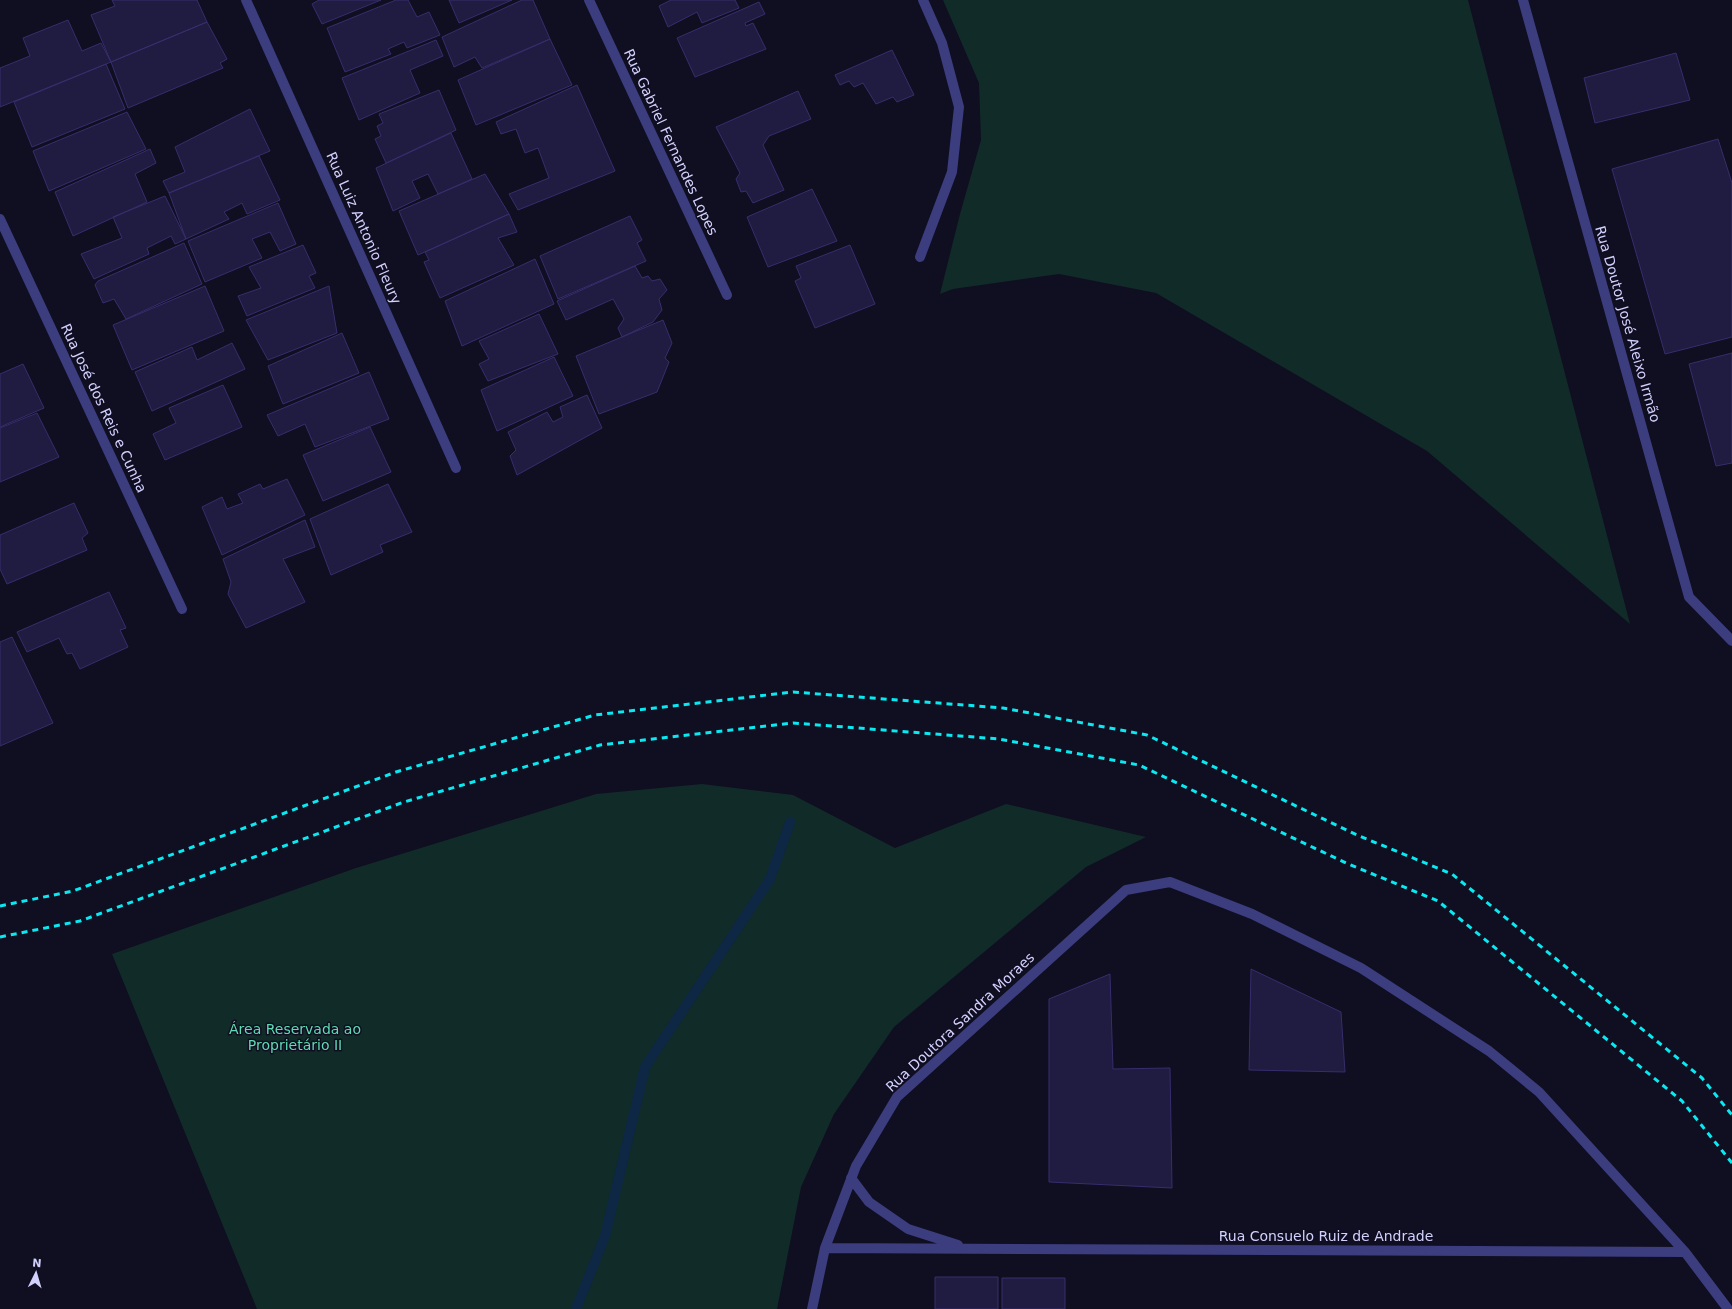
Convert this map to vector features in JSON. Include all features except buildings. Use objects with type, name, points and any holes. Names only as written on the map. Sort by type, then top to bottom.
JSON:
[{"type":"street","name":"Rua Luiz Antonio Fleury","points":[[246,0],[456,468]]},
{"type":"street","name":"Rua Gabriel Fernandes Lopes","points":[[589,0],[727,295]]},
{"type":"street","points":[[920,257],[952,172],[959,107],[942,43],[923,0]]},
{"type":"street","name":"Rua Doutor José Aleixo Irmão","points":[[1523,0],[1689,597],[1732,641]]},
{"type":"street","name":"Rua José dos Reis e Cunha","points":[[0,219],[182,609]]},
{"type":"street","name":"Rua Doutora Sandra Moraes","points":[[812,1309],[825,1248],[851,1178],[856,1166],[897,1096],[1126,890],[1170,882],[1252,914],[1361,968],[1489,1051],[1539,1092],[1685,1252]]},
{"type":"street","name":"Rua Consuelo Ruiz de Andrade","points":[[851,1178],[868,1202],[908,1229],[968,1248]]},
{"type":"street","name":"Rua Consuelo Ruiz de Andrade","points":[[825,1248],[1685,1252]]},
{"type":"street","points":[[1685,1252],[1728,1309]]},
{"type":"green space","points":[[943,0],[1468,0],[1630,624],[1427,451],[1156,293],[1059,274],[953,289],[940,294],[960,214],[981,140],[979,83]]},
{"type":"green space","name":"Área Reservada ao Proprietário II","points":[[702,784],[793,795],[895,848],[1006,804],[1146,837],[1086,867],[894,1027],[834,1114],[801,1187],[777,1309],[257,1309],[112,954],[356,868],[596,794]]},
{"type":"waterway","points":[[576,1309],[605,1236],[645,1067],[770,879],[790,822]]},
{"type":"railway","points":[[0,906],[73,891],[396,772],[595,715],[793,692],[1003,708],[1147,735],[1357,835],[1452,874],[1702,1078],[1732,1115]]},
{"type":"railway","points":[[0,937],[80,921],[404,802],[600,745],[793,723],[999,739],[1139,765],[1346,863],[1438,901],[1682,1101],[1732,1163]]}]
